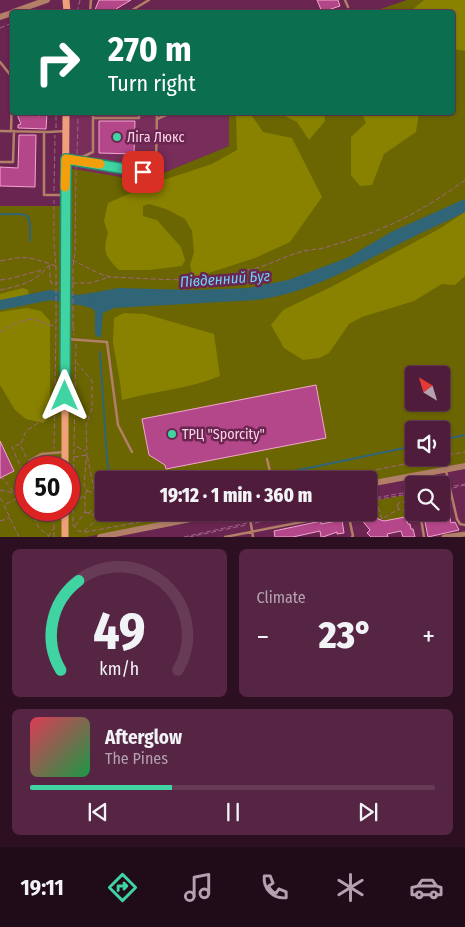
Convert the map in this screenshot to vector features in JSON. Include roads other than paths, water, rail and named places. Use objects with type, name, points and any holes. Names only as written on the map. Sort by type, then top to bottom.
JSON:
[{"type":"main road","points":[[65,456],[65,339],[69,326],[69,266],[65,256],[66,115]]},
{"type":"main road","points":[[65,521],[65,537]]},
{"type":"street","points":[[21,10],[47,0]]},
{"type":"street","points":[[377,483],[465,466]]},
{"type":"street","points":[[100,537],[131,534],[187,521]]},
{"type":"street","points":[[444,537],[465,534]]},
{"type":"lane","points":[[132,10],[149,0]]},
{"type":"lane","points":[[345,0],[348,7]]},
{"type":"lane","points":[[0,62],[10,75]]},
{"type":"lane","points":[[0,162],[13,162],[13,115]]},
{"type":"lane","points":[[76,160],[93,152],[94,115]]},
{"type":"lane","points":[[93,118],[139,118],[139,115]]},
{"type":"lane","points":[[66,159],[143,172],[150,170],[156,163],[157,115]]},
{"type":"lane","points":[[157,119],[166,115]]},
{"type":"lane","points":[[0,131],[66,131]]},
{"type":"lane","points":[[44,132],[45,195],[65,196]]},
{"type":"lane","points":[[65,339],[107,342],[118,425],[132,452]]},
{"type":"lane","points":[[38,456],[65,452]]},
{"type":"lane","points":[[267,459],[270,471]]},
{"type":"lane","points":[[446,469],[457,519],[460,524],[465,525]]},
{"type":"lane","points":[[250,521],[253,537]]},
{"type":"lane","points":[[225,537],[305,521]]},
{"type":"lane","points":[[350,521],[352,537]]},
{"type":"lane","points":[[421,521],[424,537]]},
{"type":"water","points":[[465,199],[465,212],[458,216],[335,276],[297,291],[256,300],[114,308],[103,313],[101,337],[95,334],[95,311],[77,304],[77,296],[79,295],[119,288],[192,290],[248,288],[288,280],[347,258],[393,231]]},
{"type":"waterway","points":[[0,214],[27,216],[30,223],[30,241]]},
{"type":"waterway","name":"Південний Буг","points":[[0,305],[50,295],[77,300],[90,299]]},
{"type":"waterway","points":[[100,352],[109,471]]},
{"type":"waterway","points":[[450,438],[465,435]]},
{"type":"waterway","points":[[294,471],[405,448]]},
{"type":"place","name":"Ліга Люкс","points":[[117,137]]},
{"type":"place","name":"ТРЦ \"Sporcity\"","points":[[172,434]]}]
